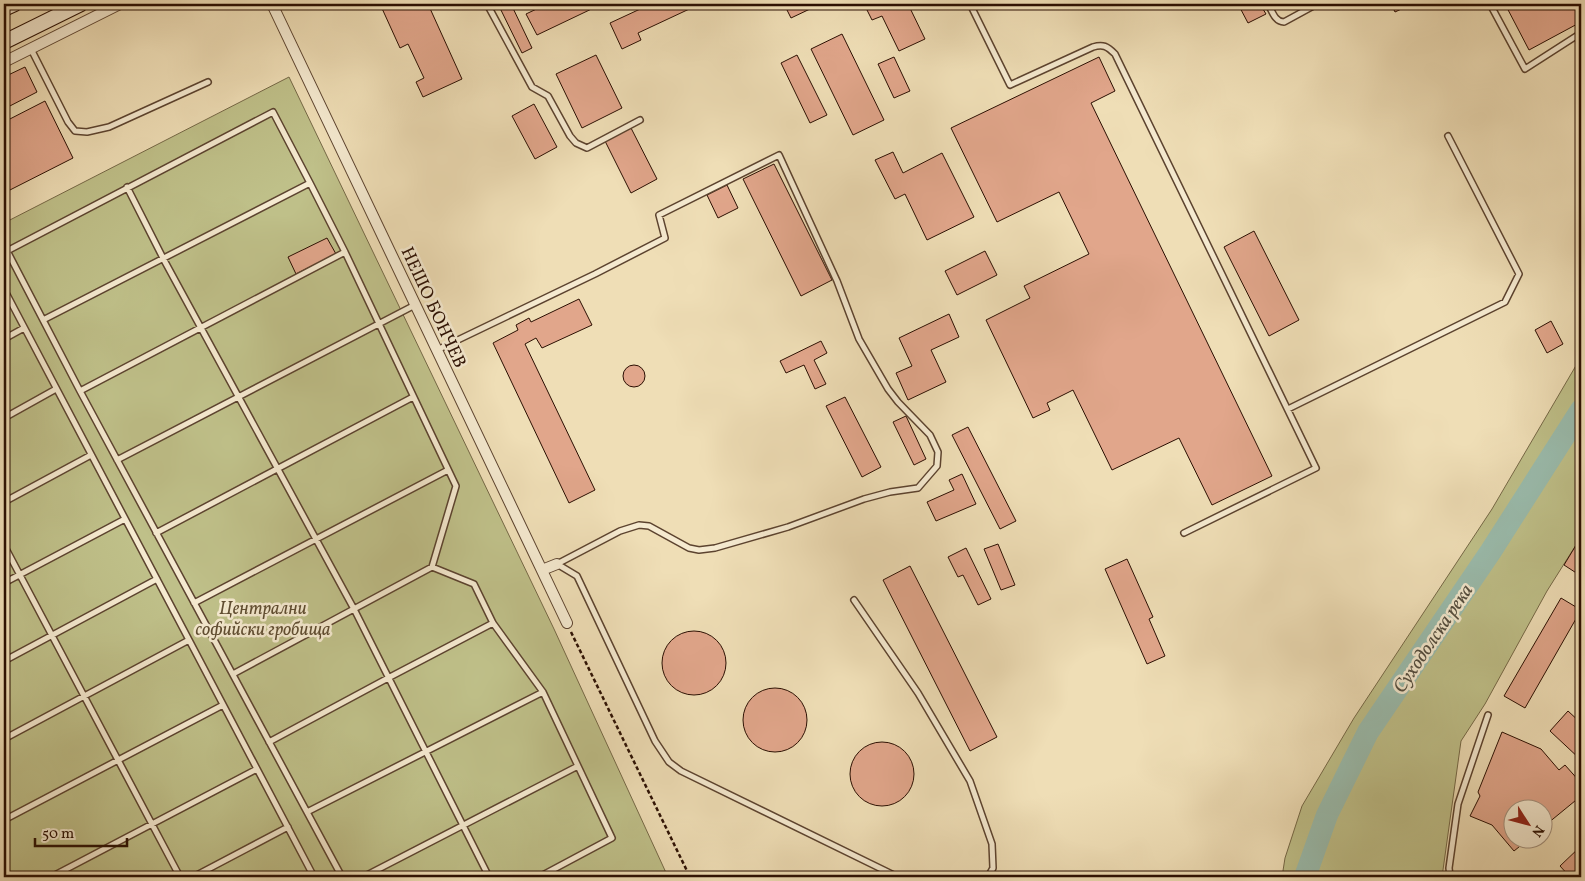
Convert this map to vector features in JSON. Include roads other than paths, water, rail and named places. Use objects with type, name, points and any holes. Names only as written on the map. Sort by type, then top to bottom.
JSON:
[{"type":"main road","points":[[4,9],[15,4]]},
{"type":"main road","points":[[4,42],[81,4]]},
{"type":"street","points":[[4,62],[120,4]]},
{"type":"street","name":"НЕШО БОНЧЕВ","points":[[272,4],[567,624]]},
{"type":"street","points":[[542,570],[557,564]]},
{"type":"lane","points":[[487,4],[532,86],[548,96],[570,136],[576,143],[587,148],[640,120]]},
{"type":"lane","points":[[970,4],[1010,85],[1093,47],[1102,45],[1109,48],[1114,54],[1316,468],[1184,533]]},
{"type":"lane","points":[[1268,4],[1281,22],[1317,4]]},
{"type":"lane","points":[[1490,4],[1525,69],[1581,33]]},
{"type":"lane","points":[[30,48],[68,122],[75,131],[87,132],[109,127],[208,82]]},
{"type":"lane","points":[[7,251],[273,112],[380,323],[456,486],[432,567],[233,674]]},
{"type":"lane","points":[[1288,409],[1505,302],[1519,274],[1448,136]]},
{"type":"lane","points":[[437,350],[665,238],[659,215],[779,155],[837,281],[859,339],[888,389],[930,435],[938,452],[937,466],[918,488],[890,492],[864,499],[815,518],[733,543],[699,550],[689,548],[649,526],[640,525],[620,531],[557,564]]},
{"type":"lane","points":[[43,320],[164,260],[310,183]]},
{"type":"lane","points":[[127,187],[200,328],[278,468],[390,677],[489,877]]},
{"type":"lane","points":[[4,245],[80,391],[342,877]]},
{"type":"lane","points":[[80,391],[345,252]]},
{"type":"lane","points":[[4,290],[314,877]]},
{"type":"lane","points":[[118,460],[416,305]]},
{"type":"lane","points":[[4,339],[24,328]]},
{"type":"lane","points":[[4,418],[56,389]]},
{"type":"lane","points":[[156,533],[413,397]]},
{"type":"lane","points":[[4,502],[92,455]]},
{"type":"lane","points":[[194,603],[448,470]]},
{"type":"lane","points":[[4,583],[125,519]]},
{"type":"lane","points":[[4,545],[180,877]]},
{"type":"lane","points":[[557,564],[577,576],[655,740],[669,762],[681,771],[898,877]]},
{"type":"lane","points":[[432,567],[474,584],[493,624],[543,692],[612,838],[539,877]]},
{"type":"lane","points":[[4,661],[157,579]]},
{"type":"lane","points":[[854,600],[918,693],[970,781],[992,844],[993,868],[988,877]]},
{"type":"lane","points":[[270,742],[493,624]]},
{"type":"lane","points":[[4,739],[189,640]]},
{"type":"lane","points":[[307,812],[543,692]]},
{"type":"lane","points":[[4,820],[223,705]]},
{"type":"lane","points":[[1450,877],[1449,868],[1458,804],[1488,715]]},
{"type":"lane","points":[[363,877],[578,766]]},
{"type":"lane","points":[[51,877],[257,769]]},
{"type":"lane","points":[[193,877],[288,827]]},
{"type":"lane","points":[[4,869],[8,877]]},
{"type":"waterway","name":"Суходолска река","points":[[1305,877],[1327,815],[1368,732],[1491,551],[1581,410]]},
{"type":"park label","name":"Централни софийски гробища","points":[[263,618]]}]
